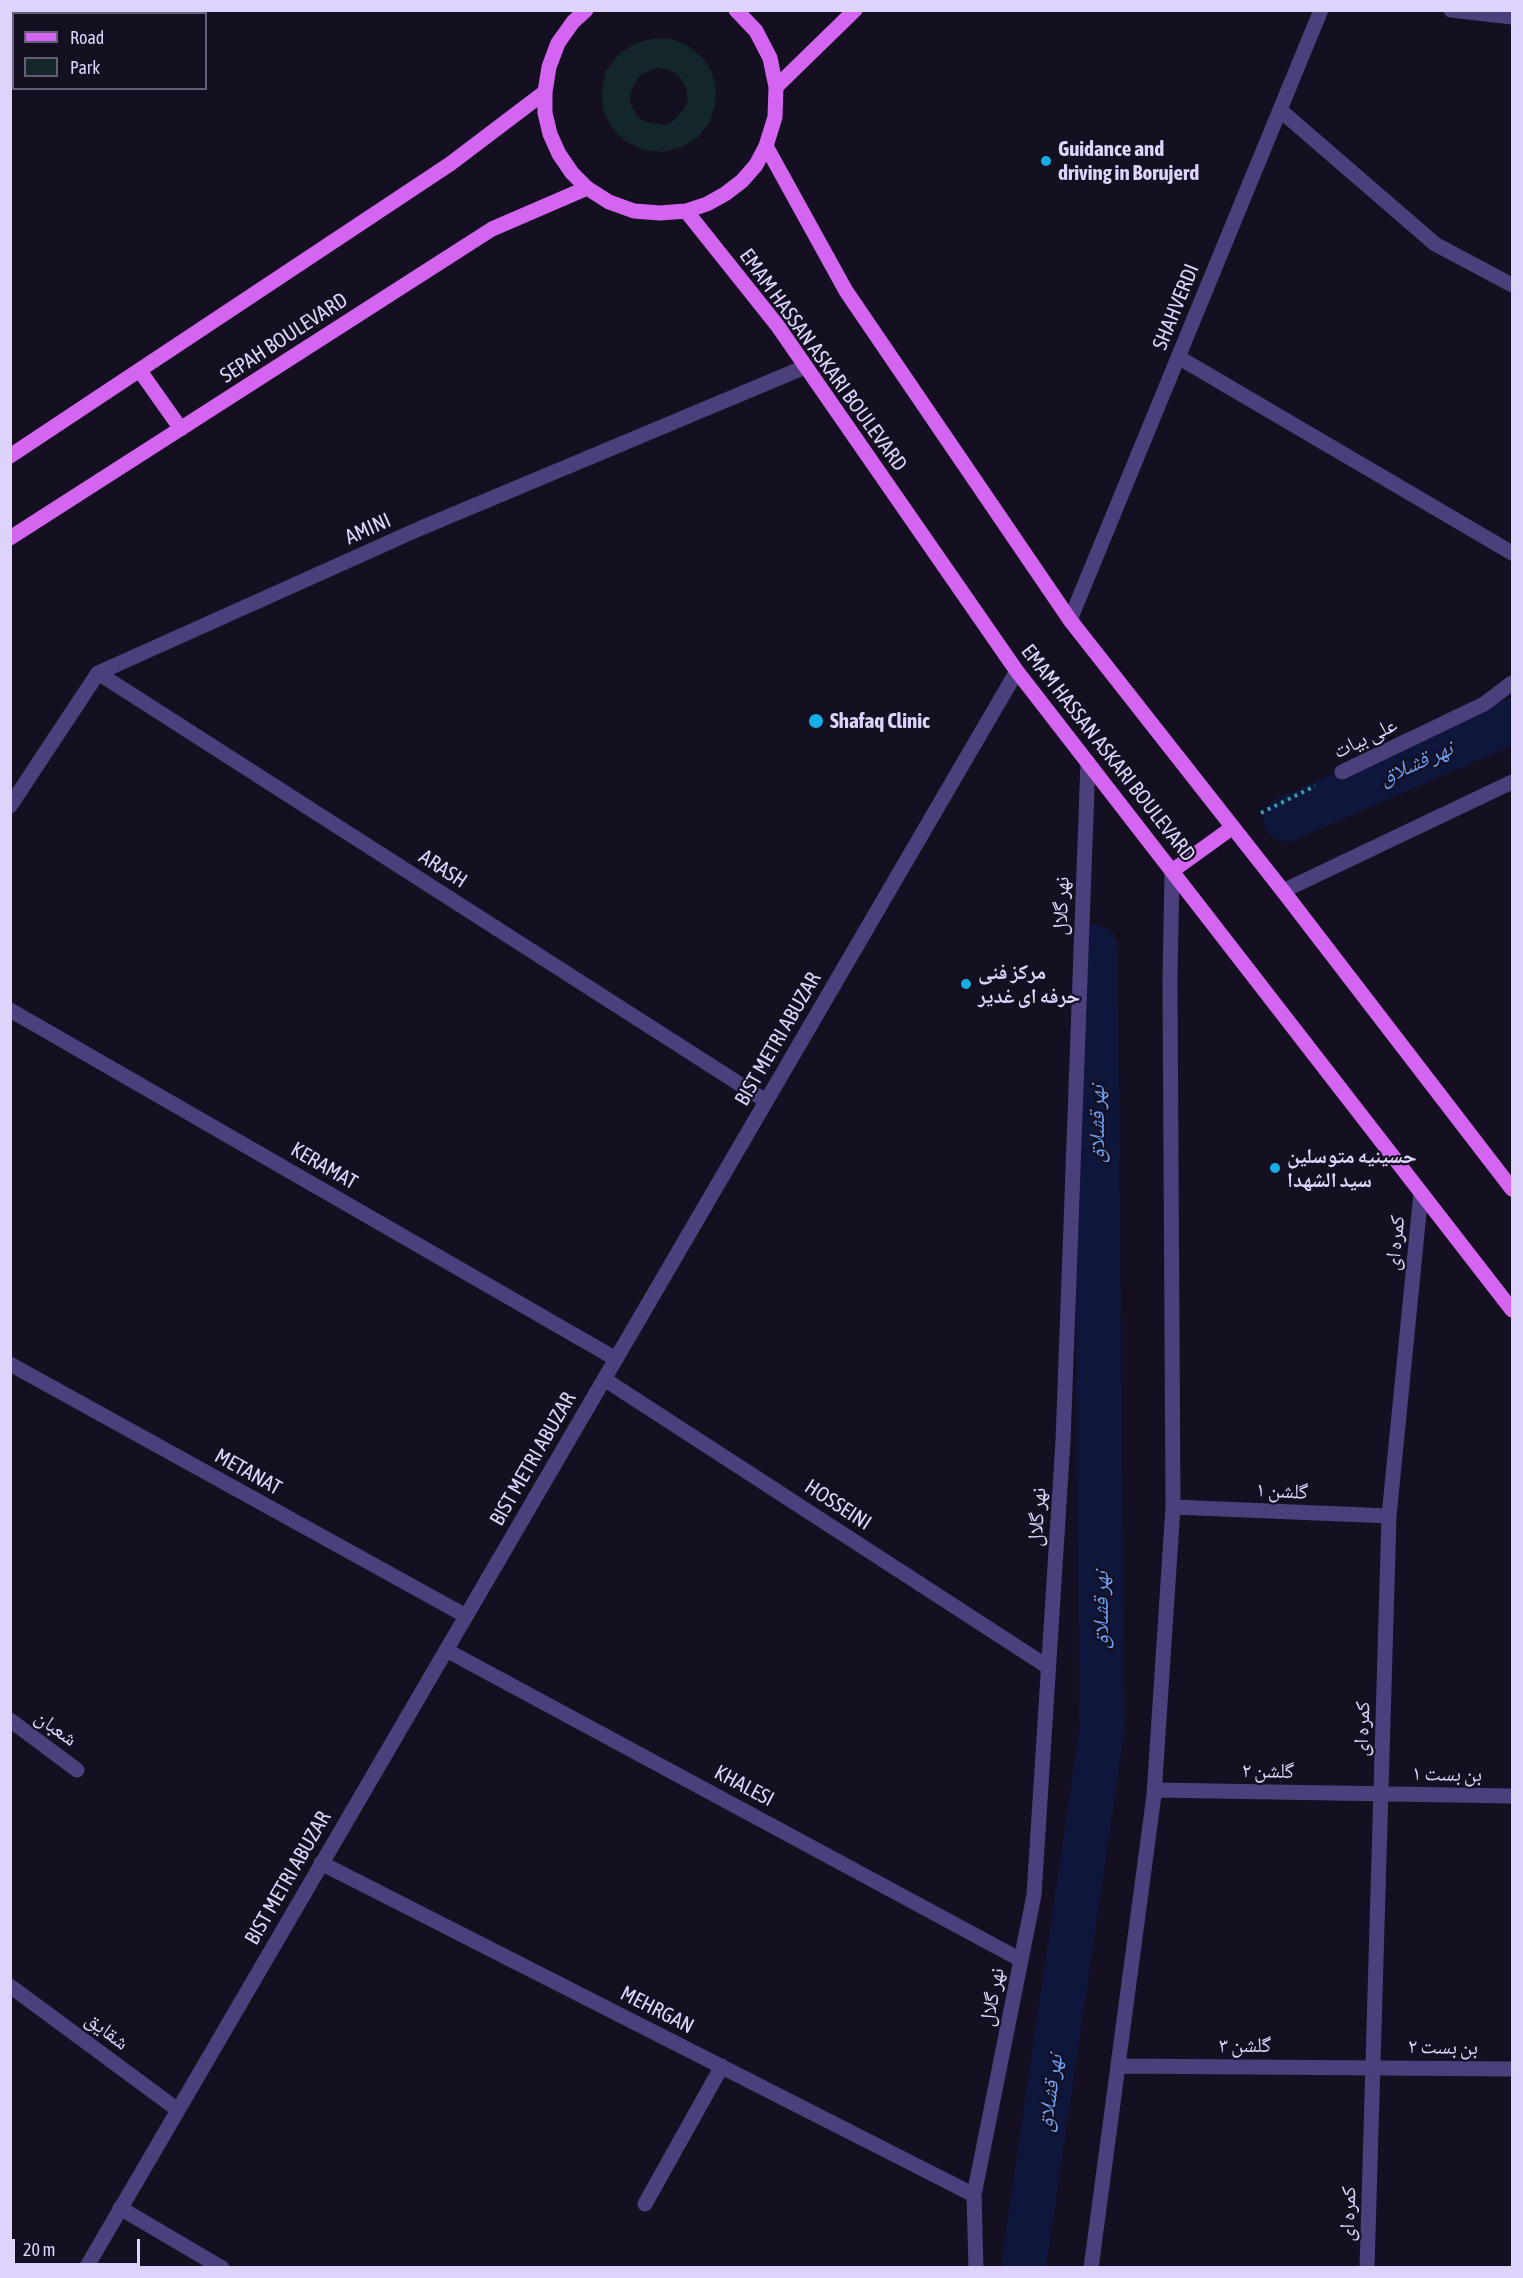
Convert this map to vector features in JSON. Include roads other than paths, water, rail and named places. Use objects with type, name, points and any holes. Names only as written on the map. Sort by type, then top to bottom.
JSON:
[{"type":"main road","points":[[586,10],[571,16],[549,67],[544,92],[545,113],[550,134],[559,154],[572,173],[587,188],[609,202],[634,211],[660,213],[686,211],[716,199],[742,181],[756,165],[766,146],[775,117],[777,87],[770,58],[756,31],[736,10]]},
{"type":"main road","points":[[777,87],[855,10]]},
{"type":"main road","points":[[10,456],[450,164],[544,92]]},
{"type":"main road","points":[[766,146],[846,291],[1070,620],[1283,891],[1512,1189]]},
{"type":"main road","name":"SEPAH BOULEVARD","points":[[10,538],[492,229],[587,188]]},
{"type":"main road","name":"EMAM HASSAN ASKARI BOULEVARD","points":[[686,211],[777,325],[1017,671],[1512,1310]]},
{"type":"main road","points":[[140,371],[182,429]]},
{"type":"main road","points":[[1172,871],[1233,827]]},
{"type":"street","name":"SHAHVERDI","points":[[1070,620],[1321,10]]},
{"type":"street","points":[[1451,10],[1512,17]]},
{"type":"street","points":[[1280,110],[1435,244],[1512,285]]},
{"type":"street","points":[[1178,357],[1512,553]]},
{"type":"street","name":"AMINI","points":[[98,673],[421,528],[805,367]]},
{"type":"street","name":"BIST METRI ABUZAR","points":[[86,2268],[1017,671]]},
{"type":"street","points":[[10,806],[98,673]]},
{"type":"street","name":"ARASH","points":[[98,673],[766,1101]]},
{"type":"street","name":"علی بیات","points":[[1342,772],[1484,705],[1512,683]]},
{"type":"street","name":"نهر گلال","points":[[976,2268],[974,2195],[1034,1895],[1063,1441],[1088,762]]},
{"type":"street","points":[[1283,891],[1512,782]]},
{"type":"street","points":[[1091,2268],[1154,1790],[1173,1507],[1170,993],[1172,871]]},
{"type":"street","name":"KERAMAT","points":[[10,1010],[616,1359]]},
{"type":"street","name":"کمره ای","points":[[1367,2268],[1389,1516],[1421,1192]]},
{"type":"street","name":"METANAT","points":[[10,1364],[466,1616]]},
{"type":"street","name":"HOSSEINI","points":[[604,1379],[1048,1667]]},
{"type":"street","name":"گلشن ۱","points":[[1173,1507],[1389,1516]]},
{"type":"street","name":"KHALESI","points":[[446,1650],[1021,1960]]},
{"type":"street","name":"شعبان","points":[[10,1720],[77,1770]]},
{"type":"street","name":"گلشن ۲","points":[[1154,1790],[1381,1794]]},
{"type":"street","name":"بن بست ۱","points":[[1381,1794],[1512,1796]]},
{"type":"street","name":"MEHRGAN","points":[[321,1863],[974,2195]]},
{"type":"street","name":"شقایق","points":[[10,1986],[178,2110]]},
{"type":"street","points":[[645,2204],[722,2066]]},
{"type":"street","name":"گلشن ۳","points":[[1118,2066],[1373,2067]]},
{"type":"street","name":"بن بست ۲","points":[[1373,2067],[1512,2068]]},
{"type":"street","points":[[120,2208],[222,2268]]},
{"type":"waterway","name":"نهر قشلاق","points":[[1286,819],[1512,721]]},
{"type":"waterway","name":"نهر قشلاق","points":[[1025,2268],[1102,1729],[1095,947]]},
{"type":"place","name":"Guidance and driving in Borujerd","points":[[1046,161]]},
{"type":"place","name":"Shafaq Clinic","points":[[816,721]]},
{"type":"place","name":"مرکز فنی حرفه ای غدیر","points":[[966,984]]},
{"type":"place","name":"حسینیه متوسلین سید الشهدا","points":[[1275,1168]]}]
